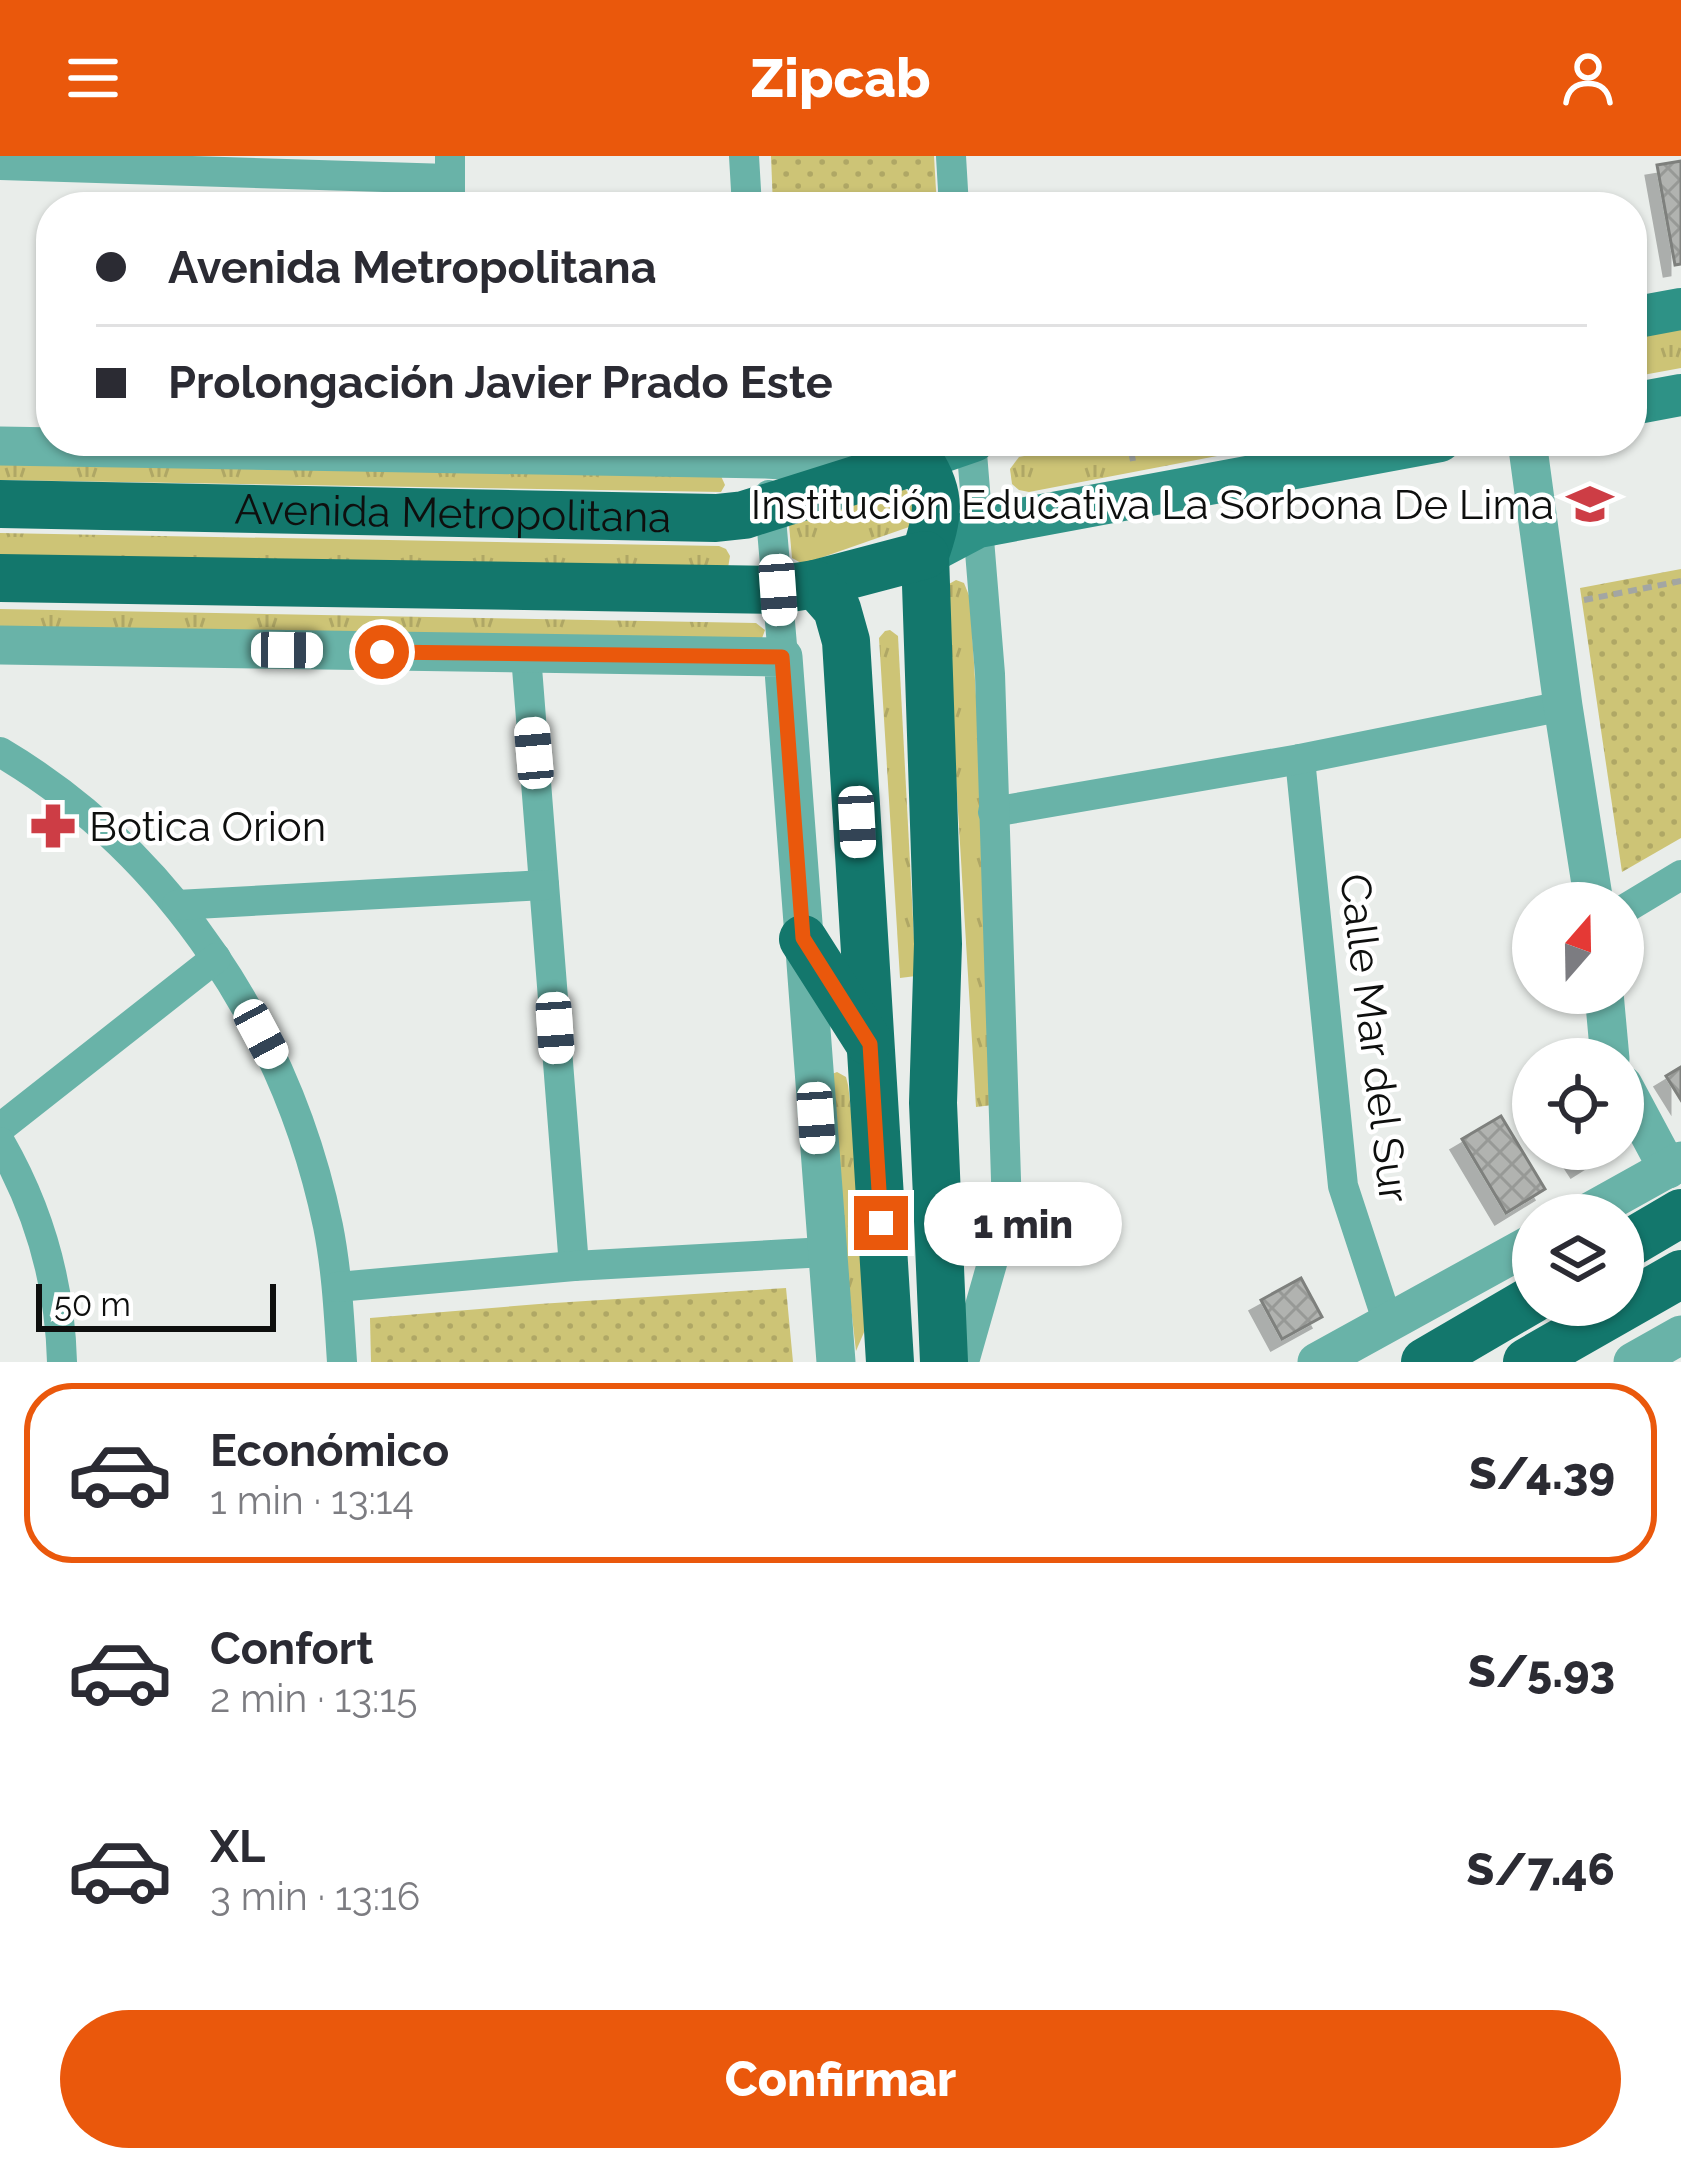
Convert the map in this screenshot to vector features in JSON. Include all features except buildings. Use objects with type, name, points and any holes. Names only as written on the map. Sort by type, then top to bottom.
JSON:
[{"type":"main road","points":[[1647,315],[1681,309]]},
{"type":"main road","points":[[1647,401],[1681,395]]},
{"type":"main road","name":"Avenida Metropolitana","points":[[0,504],[716,518],[744,515],[928,456]]},
{"type":"main road","name":"Avenida Metropolitana","points":[[0,578],[796,587],[925,555],[978,527],[1359,456]]},
{"type":"main road","points":[[908,463],[933,481],[938,506],[925,555],[938,944],[933,1103],[944,1362]]},
{"type":"main road","points":[[796,587],[837,608],[846,641],[890,1362]]},
{"type":"main road","points":[[803,938],[870,1044]]},
{"type":"main road","points":[[1644,1221],[1676,1181]]},
{"type":"main road","points":[[1527,1362],[1681,1274]]},
{"type":"main road","points":[[1425,1362],[1512,1311]]},
{"type":"main road","points":[[868,1362],[887,1313]]},
{"type":"street","points":[[744,156],[747,192]]},
{"type":"street","points":[[951,156],[954,192]]},
{"type":"street","points":[[0,165],[450,181]]},
{"type":"street","name":"Avenida Metropolitana","points":[[0,446],[36,446]]},
{"type":"street","points":[[766,456],[770,507],[796,587],[782,657],[836,1362]]},
{"type":"street","name":"Avenida Metropolitana","points":[[831,456],[908,463]]},
{"type":"street","points":[[964,1362],[1006,1211],[990,674],[973,456]]},
{"type":"street","points":[[1529,456],[1591,882]]},
{"type":"street","points":[[0,645],[782,657]]},
{"type":"street","points":[[526,655],[574,1266]]},
{"type":"street","points":[[993,812],[1300,759],[1563,706]]},
{"type":"street","points":[[0,752],[99,825],[177,905],[216,958],[275,1060],[297,1115],[324,1210],[337,1287],[342,1362]]},
{"type":"street","name":"Calle Mar del Sur","points":[[1300,759],[1343,1186],[1388,1323]]},
{"type":"street","points":[[1644,897],[1681,875]]},
{"type":"street","points":[[177,905],[544,885]]},
{"type":"street","points":[[0,1128],[216,958]]},
{"type":"street","points":[[1641,1194],[1676,1181],[1644,1123]]},
{"type":"street","points":[[0,1142],[46,1247],[62,1362]]},
{"type":"street","points":[[337,1287],[574,1266],[826,1252]]},
{"type":"street","points":[[1317,1362],[1512,1255]]},
{"type":"street","points":[[1634,1362],[1681,1335]]},
{"type":"path","points":[[1550,607],[1681,581]]},
{"type":"green space","points":[[771,156],[934,156],[936,192],[772,192]]},
{"type":"green space","points":[[1681,328],[1681,368],[1647,374],[1647,335]]},
{"type":"green space","points":[[1217,456],[1029,492],[1012,484],[1010,469],[1019,457]]},
{"type":"green space","points":[[0,464],[721,476],[725,485],[721,492],[0,480]]},
{"type":"green space","points":[[904,488],[912,507],[909,527],[803,564],[792,558],[789,525]]},
{"type":"green space","points":[[0,533],[719,546],[730,556],[728,568],[0,561]]},
{"type":"green space","points":[[1681,569],[1681,838],[1622,872],[1580,588]]},
{"type":"green space","points":[[964,583],[970,598],[1001,1104],[976,1107],[945,597],[949,584]]},
{"type":"green space","points":[[0,609],[756,623],[765,630],[761,641],[0,630]]},
{"type":"green space","points":[[890,630],[898,636],[916,976],[900,978],[879,638]]},
{"type":"green space","points":[[832,1074],[846,1077],[848,1085],[871,1316],[856,1351],[837,1185]]},
{"type":"green space","points":[[786,1288],[793,1362],[371,1362],[370,1318]]},
{"type":"place","name":"Institución Educativa La Sorbona De Lima","points":[[1590,504]]},
{"type":"place","name":"Botica Orion","points":[[53,826]]},
{"type":"route","points":[[382,652],[782,657],[803,938],[870,1044],[881,1223]]}]
